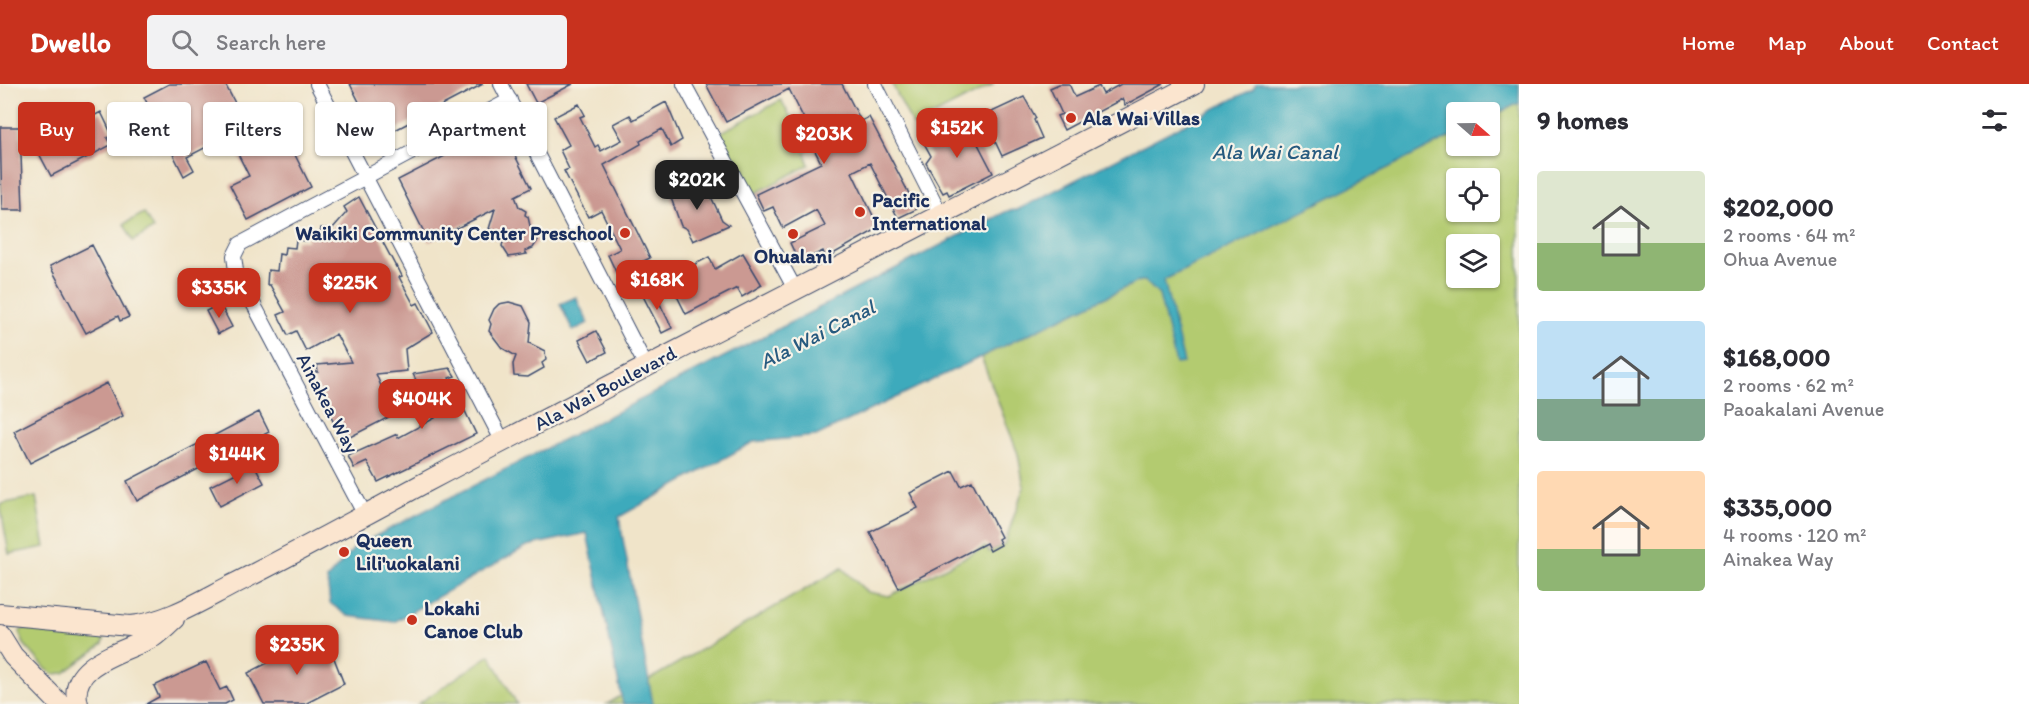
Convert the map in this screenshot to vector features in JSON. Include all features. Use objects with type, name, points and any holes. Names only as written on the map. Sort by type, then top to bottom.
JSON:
[{"type":"main road","name":"Ala Wai Boulevard","points":[[0,614],[130,626],[151,622],[188,608],[646,366],[796,291],[1194,84]]},
{"type":"main road","points":[[78,704],[74,692],[82,675],[101,661],[154,636],[188,608]]},
{"type":"main road","points":[[0,635],[13,656],[60,704]]},
{"type":"main road","points":[[38,682],[39,704]]},
{"type":"street","points":[[318,84],[503,442]]},
{"type":"street","points":[[501,84],[646,366]]},
{"type":"street","points":[[684,84],[796,291]]},
{"type":"street","points":[[875,84],[941,215]]},
{"type":"street","points":[[365,175],[510,100]]},
{"type":"street","name":"Ainakea Way","points":[[364,515],[236,271],[234,256],[240,244],[365,175]]},
{"type":"green space","points":[[892,84],[994,84],[913,126]]},
{"type":"green space","points":[[781,100],[809,149],[805,152],[809,165],[748,197],[716,135]]},
{"type":"green space","points":[[1519,103],[1519,704],[607,704],[842,568],[867,592],[889,596],[985,547],[989,552],[1004,545],[1024,487],[1018,454],[981,357],[1139,281],[1164,280],[1446,139],[1446,156],[1500,156],[1500,112]]},
{"type":"green space","points":[[144,213],[153,229],[133,241],[124,224]]},
{"type":"green space","points":[[36,497],[45,547],[9,554],[0,504]]},
{"type":"green space","points":[[23,629],[99,634],[104,639],[103,644],[64,673],[54,674],[47,670],[24,644],[19,632]]},
{"type":"green space","points":[[490,655],[517,704],[418,704]]},
{"type":"water","name":"Ala Wai Canal","points":[[1256,84],[1519,84],[1519,103],[1500,112],[1500,102],[1446,102],[1446,139],[1164,280],[1184,363],[1176,364],[1159,295],[1145,281],[1139,281],[816,436],[753,442],[619,517],[653,704],[623,704],[587,533],[527,546],[394,622],[348,616],[330,603],[327,579],[356,546],[1007,211],[1017,210],[1253,89]]},
{"type":"water","points":[[576,297],[588,323],[573,331],[560,304]]},
{"type":"building","points":[[169,84],[225,84],[234,102],[203,102],[203,149],[191,155],[191,102],[147,102],[144,97]]},
{"type":"building","points":[[350,84],[483,84],[449,102],[407,102],[407,124],[395,130],[395,102],[359,102]]},
{"type":"building","points":[[526,84],[573,84],[538,102],[535,102]]},
{"type":"building","points":[[706,84],[842,84],[861,121],[869,117],[917,209],[898,218],[870,163],[852,172],[879,228],[826,258],[823,251],[799,262],[790,243],[825,226],[816,210],[783,228],[773,207],[764,211],[756,194],[821,163],[812,145],[816,143],[789,89],[726,122]]},
{"type":"building","points":[[1059,84],[1069,84],[1075,97],[1099,86],[1103,94],[1121,84],[1164,84],[1125,105],[1122,99],[1064,130],[1057,116],[1062,114],[1050,88]]},
{"type":"building","points":[[1024,97],[1036,118],[1034,120],[1042,138],[1002,156],[983,116]]},
{"type":"building","points":[[666,102],[682,140],[671,147],[662,129],[604,165],[650,258],[617,274],[608,255],[620,249],[601,210],[588,217],[564,171],[569,169],[560,150],[569,145],[554,117],[579,104],[585,115],[580,117],[595,147],[598,145],[601,151],[622,140],[613,124],[630,115],[633,120]]},
{"type":"building","points":[[101,112],[107,125],[107,147],[95,153],[95,115]]},
{"type":"building","points":[[966,121],[993,173],[949,195],[947,191],[943,193],[926,163],[931,156],[924,143]]},
{"type":"building","points":[[0,127],[18,127],[23,210],[2,210]]},
{"type":"building","points":[[40,156],[90,156],[51,176]]},
{"type":"building","points":[[174,156],[189,156],[187,157],[194,170],[184,176]]},
{"type":"building","points":[[239,156],[296,156],[311,187],[248,220],[230,185],[249,176]]},
{"type":"building","points":[[445,156],[515,156],[531,188],[515,196],[519,207],[526,211],[525,215],[528,217],[531,230],[536,233],[534,237],[538,240],[533,248],[525,251],[527,254],[509,257],[502,246],[503,242],[493,238],[494,230],[489,229],[495,209],[429,242],[398,180]]},
{"type":"building","points":[[698,182],[701,188],[706,186],[722,220],[729,225],[693,241],[687,229],[681,226],[670,195]]},
{"type":"building","points":[[359,197],[397,266],[402,276],[399,277],[414,305],[418,303],[433,332],[405,349],[407,371],[376,374],[393,415],[346,439],[334,423],[314,381],[313,372],[318,372],[317,365],[351,362],[336,334],[306,351],[296,331],[288,335],[278,315],[285,312],[270,285],[267,285],[268,270],[277,271],[279,254],[284,255],[285,247],[295,248],[296,240],[307,241],[308,233],[320,234],[321,228],[332,229],[347,212],[344,207]]},
{"type":"building","points":[[92,245],[129,317],[120,321],[118,316],[86,333],[50,266]]},
{"type":"building","points":[[743,253],[762,285],[742,297],[737,288],[686,314],[668,278],[709,257],[715,269]]},
{"type":"building","points":[[652,288],[672,328],[662,333],[642,294]]},
{"type":"building","points":[[509,302],[523,306],[531,322],[529,343],[545,351],[546,360],[542,363],[544,368],[528,377],[514,376],[513,364],[516,356],[502,348],[489,331],[491,324],[489,320],[494,309],[499,304]]},
{"type":"building","points":[[220,304],[232,327],[218,334],[206,311]]},
{"type":"building","points":[[596,331],[607,352],[590,361],[579,340]]},
{"type":"building","points":[[450,368],[455,376],[449,378],[476,434],[378,482],[367,462],[354,468],[348,456],[397,434],[398,438],[435,418],[413,374]]},
{"type":"building","points":[[107,383],[123,416],[30,463],[14,431]]},
{"type":"building","points":[[259,412],[269,432],[137,501],[127,481]]},
{"type":"building","points":[[254,464],[264,483],[220,506],[210,486]]},
{"type":"building","points":[[953,471],[961,486],[972,481],[1001,537],[998,539],[1001,545],[990,551],[986,543],[899,588],[870,532],[918,508],[910,493]]},
{"type":"building","points":[[316,638],[325,656],[332,653],[344,684],[305,704],[264,704],[248,673]]},
{"type":"building","points":[[206,662],[220,690],[227,687],[233,700],[225,704],[146,704],[159,697],[154,686]]},
{"type":"place","name":"Ala Wai Villas","points":[[1071,118]]},
{"type":"place","name":"Pacific International","points":[[860,212]]},
{"type":"place","name":"Waikiki Community Center Preschool","points":[[625,233]]},
{"type":"place","name":"Ohualani","points":[[793,234]]},
{"type":"place","name":"Queen Lili'uokalani","points":[[344,552]]},
{"type":"place","name":"Lokahi Canoe Club","points":[[412,620]]}]
